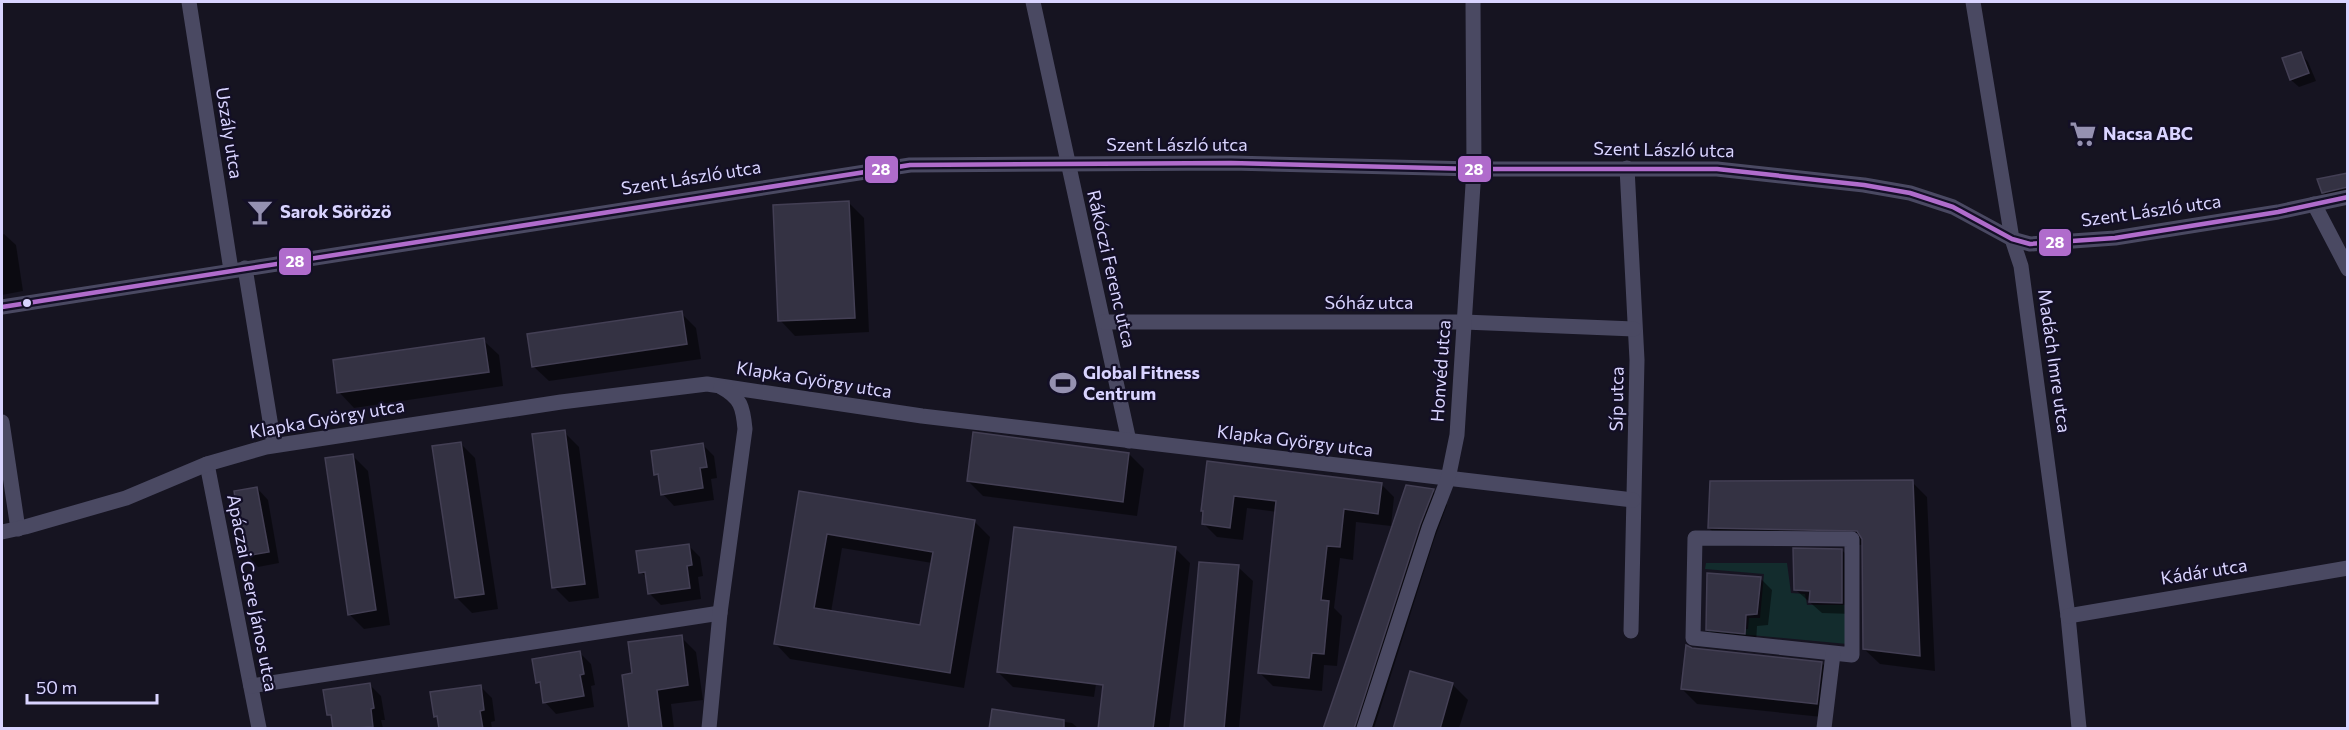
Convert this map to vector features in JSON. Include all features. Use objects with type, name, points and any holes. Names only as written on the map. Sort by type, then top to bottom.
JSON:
[{"type":"street","name":"Uszály utca","points":[[189,2],[238,269]]},
{"type":"street","name":"Rákóczi Ferenc utca","points":[[1033,2],[1129,441]]},
{"type":"street","name":"Honvéd utca","points":[[1364,729],[1429,528],[1448,479],[1456,435],[1474,169],[1473,2]]},
{"type":"street","name":"Madách Imre utca","points":[[1973,2],[2012,239],[2021,266],[2068,616],[2079,729]]},
{"type":"street","name":"Szent László utca","points":[[2,307],[909,165],[1231,164],[1474,169],[1717,169],[1864,184],[1910,193],[1953,207],[2012,239],[2030,244],[2115,238],[2278,212],[2348,197]]},
{"type":"street","name":"Síp utca","points":[[1627,168],[1637,360],[1631,631]]},
{"type":"street","points":[[2314,204],[2348,269]]},
{"type":"street","points":[[238,269],[251,296],[274,445]]},
{"type":"street","name":"Sóház utca","points":[[1104,322],[1464,322],[1634,329]]},
{"type":"street","name":"Klapka György utca","points":[[2,532],[126,498],[207,464],[274,445],[561,402],[707,384],[922,416],[1633,500]]},
{"type":"street","points":[[709,729],[720,612],[745,429],[742,406],[732,393],[717,385]]},
{"type":"street","points":[[2,422],[18,529]]},
{"type":"street","name":"Apáczai Csere János utca","points":[[207,464],[259,729]]},
{"type":"street","points":[[1695,537],[1852,538],[1852,655],[1832,662],[1693,638],[1695,537]]},
{"type":"street","name":"Kádár utca","points":[[2068,616],[2348,568]]},
{"type":"street","points":[[251,686],[720,612]]},
{"type":"street","points":[[1824,729],[1832,662]]},
{"type":"green space","points":[[1706,563],[1787,563],[1791,593],[1805,594],[1807,605],[1846,605],[1847,644],[1707,631],[1707,626],[1748,629],[1749,618],[1760,618],[1764,574],[1705,569]]},
{"type":"building","points":[[2301,52],[2309,73],[2290,80],[2282,58]]},
{"type":"building","points":[[2348,173],[2348,187],[2322,193],[2317,179]]},
{"type":"building","points":[[849,201],[855,318],[778,321],[773,205]]},
{"type":"building","points":[[682,311],[687,344],[532,367],[527,334]]},
{"type":"building","points":[[484,338],[489,372],[337,393],[333,360]]},
{"type":"building","points":[[565,430],[585,584],[552,588],[532,434]]},
{"type":"building","points":[[973,432],[1129,453],[1123,502],[967,481]]},
{"type":"building","points":[[461,442],[484,594],[455,598],[432,446]]},
{"type":"building","points":[[703,443],[707,467],[700,468],[703,488],[661,495],[658,474],[654,475],[651,451]]},
{"type":"building","points":[[353,454],[376,610],[348,615],[325,458]]},
{"type":"building","points":[[1207,461],[1382,483],[1378,514],[1344,509],[1340,547],[1327,546],[1321,600],[1329,601],[1324,654],[1312,653],[1309,678],[1258,673],[1276,501],[1234,496],[1230,528],[1202,524],[1203,511],[1201,511]]},
{"type":"building","points":[[1913,480],[1920,656],[1863,649],[1862,539],[1857,531],[1708,528],[1710,481]]},
{"type":"building","points":[[1406,485],[1434,489],[1420,525],[1354,729],[1323,729]]},
{"type":"building","points":[[257,487],[269,552],[245,556],[234,491]]},
{"type":"building","points":[[799,491],[975,520],[950,673],[774,644]],"holes":[[[827,534],[933,552],[920,625],[814,608]]]},
{"type":"building","points":[[1014,527],[1176,547],[1153,729],[1098,729],[1103,685],[997,672]]},
{"type":"building","points":[[689,544],[692,565],[687,566],[690,588],[648,594],[645,572],[639,573],[636,551]]},
{"type":"building","points":[[1793,548],[1842,549],[1842,603],[1809,602],[1810,591],[1794,590]]},
{"type":"building","points":[[1199,562],[1239,565],[1224,729],[1184,729]]},
{"type":"building","points":[[1707,573],[1761,577],[1757,614],[1746,615],[1745,634],[1706,630]]},
{"type":"building","points":[[682,635],[688,685],[657,690],[662,729],[629,729],[622,675],[632,673],[628,642]]},
{"type":"building","points":[[1686,645],[1692,648],[1822,662],[1817,704],[1681,689]]},
{"type":"building","points":[[580,651],[584,674],[580,675],[584,696],[543,703],[540,682],[536,683],[532,659]]},
{"type":"building","points":[[1410,671],[1453,683],[1440,729],[1393,729]]},
{"type":"building","points":[[370,683],[374,708],[371,709],[373,727],[333,729],[331,715],[327,715],[323,690]]},
{"type":"building","points":[[481,685],[484,710],[480,711],[483,729],[439,729],[437,716],[434,717],[430,692]]},
{"type":"building","points":[[992,709],[1064,720],[1064,729],[989,729]]},
{"type":"transit line","name":"28","points":[[2,307],[910,165],[1231,163],[1474,169],[1717,169],[1864,185],[1910,193],[1953,207],[2012,239],[2030,244],[2115,238],[2278,212],[2348,197]]},
{"type":"place","name":"Nacsa ABC","points":[[2083,134]]},
{"type":"place","name":"Sarok Sörözö","points":[[260,212]]},
{"type":"place","name":"Global Fitness Centrum","points":[[1063,383]]}]
